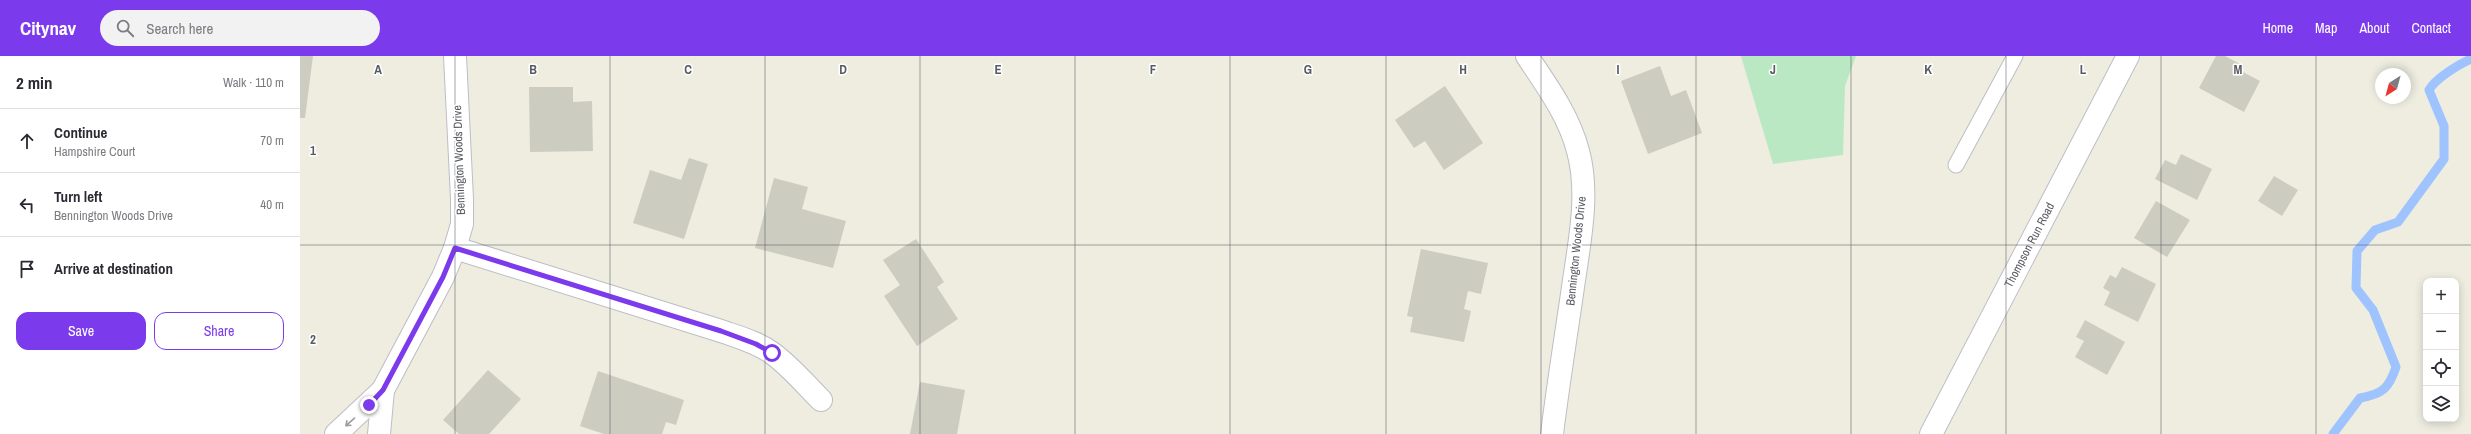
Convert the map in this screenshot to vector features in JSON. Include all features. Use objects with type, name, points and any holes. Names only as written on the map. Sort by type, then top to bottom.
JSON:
[{"type":"street","name":"Bennington Woods Drive","points":[[336,434],[383,390],[443,277],[455,248],[462,224],[462,199],[455,56]]},
{"type":"street","name":"Bennington Woods Drive","points":[[1527,56],[1566,119],[1574,137],[1579,153],[1583,191],[1579,242],[1552,434]]},
{"type":"street","name":"Thompson Run Road","points":[[1932,434],[2128,56]]},
{"type":"street","points":[[455,248],[756,344],[788,366],[821,400]]},
{"type":"street","name":"Bennington Woods Drive","points":[[379,434],[383,390]]},
{"type":"lane","points":[[1956,165],[2015,56]]},
{"type":"green space","points":[[1741,56],[1856,56],[1845,86],[1843,155],[1773,164]]},
{"type":"building","points":[[300,56],[313,56],[305,118],[300,118]]},
{"type":"building","points":[[2216,56],[2225,56],[2244,66],[2241,71],[2260,81],[2244,112],[2199,88]]},
{"type":"building","points":[[1660,66],[1671,96],[1686,90],[1702,133],[1648,154],[1621,81]]},
{"type":"building","points":[[1445,86],[1483,143],[1444,170],[1425,141],[1414,148],[1395,120]]},
{"type":"building","points":[[529,87],[573,87],[573,102],[592,101],[593,151],[530,152]]},
{"type":"building","points":[[2181,154],[2212,169],[2197,200],[2155,179],[2165,160],[2176,165]]},
{"type":"building","points":[[689,158],[708,164],[684,239],[633,223],[650,170],[681,180]]},
{"type":"building","points":[[2274,176],[2298,190],[2282,216],[2258,201]]},
{"type":"building","points":[[774,178],[808,187],[802,209],[846,221],[833,268],[755,248]]},
{"type":"building","points":[[2156,201],[2190,220],[2167,257],[2134,238]]},
{"type":"building","points":[[916,239],[944,282],[937,287],[958,319],[917,346],[884,296],[900,285],[883,260]]},
{"type":"building","points":[[1421,249],[1488,263],[1481,294],[1468,291],[1464,309],[1471,311],[1464,342],[1410,332],[1413,317],[1407,316]]},
{"type":"building","points":[[2122,267],[2156,284],[2138,322],[2104,305],[2110,292],[2103,288],[2110,275],[2116,278]]},
{"type":"building","points":[[2085,320],[2125,342],[2107,375],[2075,357],[2084,341],[2076,337]]},
{"type":"building","points":[[488,370],[521,399],[489,434],[459,434],[443,420]]},
{"type":"building","points":[[598,371],[684,400],[676,425],[666,422],[662,434],[604,434],[580,426]]},
{"type":"building","points":[[920,382],[965,390],[957,434],[910,434]]},
{"type":"waterway","points":[[2333,434],[2360,398],[2380,392],[2388,385],[2396,367],[2373,310],[2356,288],[2357,251],[2375,230],[2398,222],[2444,159],[2444,126],[2429,90],[2436,81],[2448,72],[2471,59]]},
{"type":"route","points":[[369,405],[383,390],[443,277],[455,248],[721,331],[756,344],[772,353]]}]
